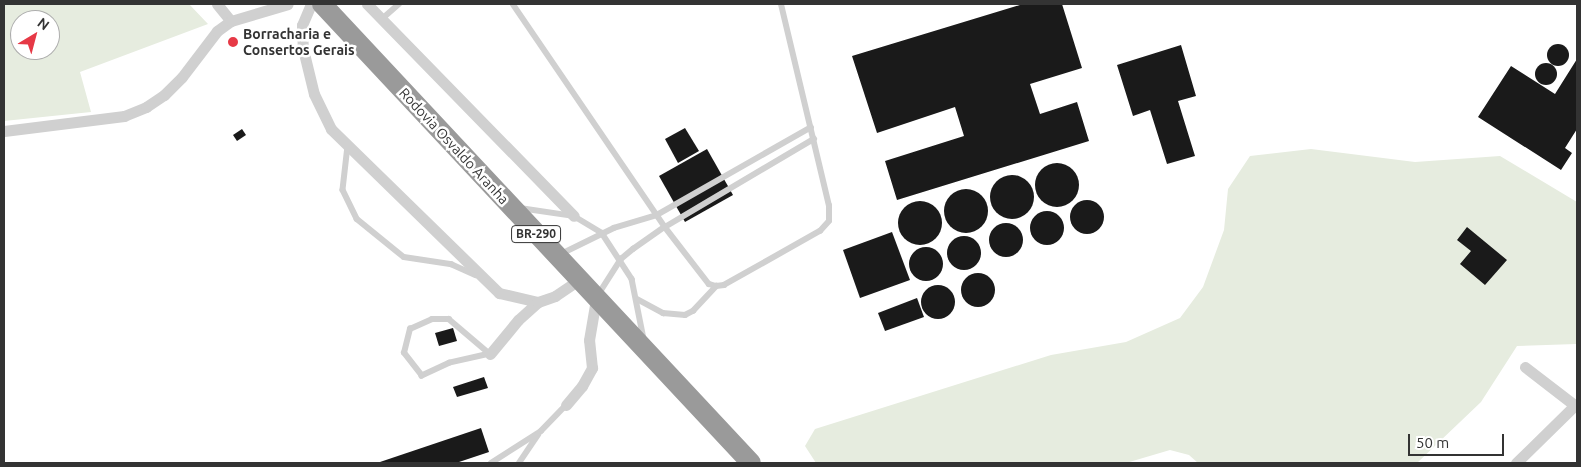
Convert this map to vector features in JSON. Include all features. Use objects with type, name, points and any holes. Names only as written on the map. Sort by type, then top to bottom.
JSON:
[{"type":"highway","name":"Rodovia Osvaldo Aranha","points":[[322,4],[646,353],[751,463]]},
{"type":"street","points":[[217,4],[232,21]]},
{"type":"street","points":[[4,130],[124,116],[146,107],[164,95],[182,77],[217,31],[232,21],[288,4]]},
{"type":"street","points":[[311,4],[302,25],[303,49],[312,85],[331,128],[499,293],[538,302]]},
{"type":"street","points":[[367,4],[383,18],[574,216]]},
{"type":"street","points":[[490,354],[518,320],[538,302],[555,296],[579,280]]},
{"type":"street","points":[[566,405],[582,386],[592,368],[589,340],[596,299]]},
{"type":"street","points":[[1516,463],[1576,406],[1525,367]]},
{"type":"lane","points":[[383,18],[400,4]]},
{"type":"lane","points":[[513,4],[665,227],[709,284],[716,286],[724,286],[820,231],[829,221],[830,206],[781,4]]},
{"type":"lane","points":[[557,257],[602,233],[657,215],[811,128]]},
{"type":"lane","points":[[596,299],[621,259],[665,227],[814,138]]},
{"type":"lane","points":[[348,146],[343,190],[357,219],[404,257],[451,264],[481,277]]},
{"type":"lane","points":[[511,206],[574,216],[602,233],[621,259],[632,279],[646,353]]},
{"type":"lane","points":[[637,299],[663,313],[685,315],[693,311],[716,286]]},
{"type":"lane","points":[[432,319],[449,319],[490,354],[450,363],[422,376],[404,352],[410,328],[432,319]]},
{"type":"lane","points":[[519,463],[541,432],[566,405]]},
{"type":"lane","points":[[491,463],[541,432]]},
{"type":"shaded area","points":[[4,4],[189,4],[208,24],[80,72],[91,112],[4,121]]},
{"type":"shaded area","points":[[1311,149],[1415,162],[1500,156],[1577,202],[1577,349],[1576,344],[1517,346],[1481,402],[1417,463],[1198,463],[1189,455],[1170,450],[1126,463],[816,463],[805,446],[815,429],[1051,355],[1126,342],[1180,318],[1203,287],[1224,230],[1228,189],[1250,156]]},
{"type":"building","points":[[1023,4],[1062,4],[1082,68],[1030,84],[1040,114],[1077,102],[1089,141],[897,200],[885,161],[964,136],[955,107],[877,133],[852,56]]},
{"type":"building","points":[[1558,44],[1568,51],[1569,55],[1562,65],[1558,66],[1548,59],[1547,55],[1554,45]]},
{"type":"building","points":[[1181,45],[1196,96],[1178,101],[1195,156],[1167,164],[1150,110],[1133,116],[1117,65]]},
{"type":"building","points":[[1577,59],[1577,129],[1565,148],[1572,153],[1561,170],[1478,117],[1511,66],[1555,94]]},
{"type":"building","points":[[1546,63],[1556,70],[1557,74],[1550,84],[1546,85],[1536,78],[1535,74],[1542,64]]},
{"type":"building","points":[[685,128],[699,151],[678,163],[665,139]]},
{"type":"building","points":[[242,129],[246,135],[237,141],[233,135]]},
{"type":"building","points":[[707,149],[733,195],[685,222],[659,176]]},
{"type":"building","points":[[1061,163],[1073,169],[1078,176],[1078,194],[1073,201],[1066,206],[1053,207],[1045,204],[1038,197],[1035,181],[1038,173],[1045,166]]},
{"type":"building","points":[[1016,175],[1028,181],[1033,188],[1033,206],[1028,213],[1021,218],[1008,219],[1000,216],[993,209],[990,193],[993,185],[1000,178]]},
{"type":"building","points":[[970,189],[982,195],[987,202],[987,220],[982,227],[975,232],[962,233],[954,230],[947,223],[944,207],[947,199],[954,192]]},
{"type":"building","points":[[1087,200],[1094,201],[1099,205],[1103,210],[1103,224],[1099,229],[1094,233],[1087,234],[1080,233],[1075,229],[1071,224],[1070,217],[1071,210],[1075,205],[1080,201]]},
{"type":"building","points":[[924,201],[936,207],[941,214],[941,232],[936,239],[929,244],[916,245],[908,242],[901,235],[898,219],[901,211],[908,204]]},
{"type":"building","points":[[1047,211],[1054,212],[1059,216],[1063,221],[1063,235],[1059,240],[1054,244],[1047,245],[1040,244],[1035,240],[1031,235],[1030,228],[1031,221],[1035,216],[1040,212]]},
{"type":"building","points":[[1006,223],[1013,224],[1018,228],[1022,233],[1022,247],[1018,252],[1013,256],[1006,257],[999,256],[994,252],[990,247],[989,240],[990,233],[994,228],[999,224]]},
{"type":"building","points":[[1467,227],[1507,260],[1485,285],[1460,264],[1471,251],[1457,240]]},
{"type":"building","points":[[892,232],[910,280],[860,298],[843,250]]},
{"type":"building","points":[[964,236],[971,237],[976,241],[980,246],[980,260],[976,265],[971,269],[964,270],[957,269],[952,265],[948,260],[947,253],[948,246],[952,241],[957,237]]},
{"type":"building","points":[[926,247],[933,248],[938,252],[942,257],[942,271],[938,276],[933,280],[926,281],[919,280],[914,276],[910,271],[909,264],[910,257],[914,252],[919,248]]},
{"type":"building","points":[[978,273],[985,274],[990,278],[994,283],[994,297],[990,302],[985,306],[978,307],[971,306],[966,302],[962,297],[961,290],[962,283],[966,278],[971,274]]},
{"type":"building","points":[[938,285],[945,286],[950,290],[954,295],[954,309],[950,314],[945,318],[938,319],[931,318],[926,314],[922,309],[921,302],[922,295],[926,290],[931,286]]},
{"type":"building","points":[[917,298],[924,317],[885,331],[878,313]]},
{"type":"building","points":[[453,328],[457,341],[439,346],[435,333]]},
{"type":"building","points":[[484,377],[488,388],[457,397],[453,387]]},
{"type":"building","points":[[481,428],[489,452],[456,463],[377,463]]},
{"type":"place","name":"Borracharia e Consertos Gerais","points":[[233,42]]}]
